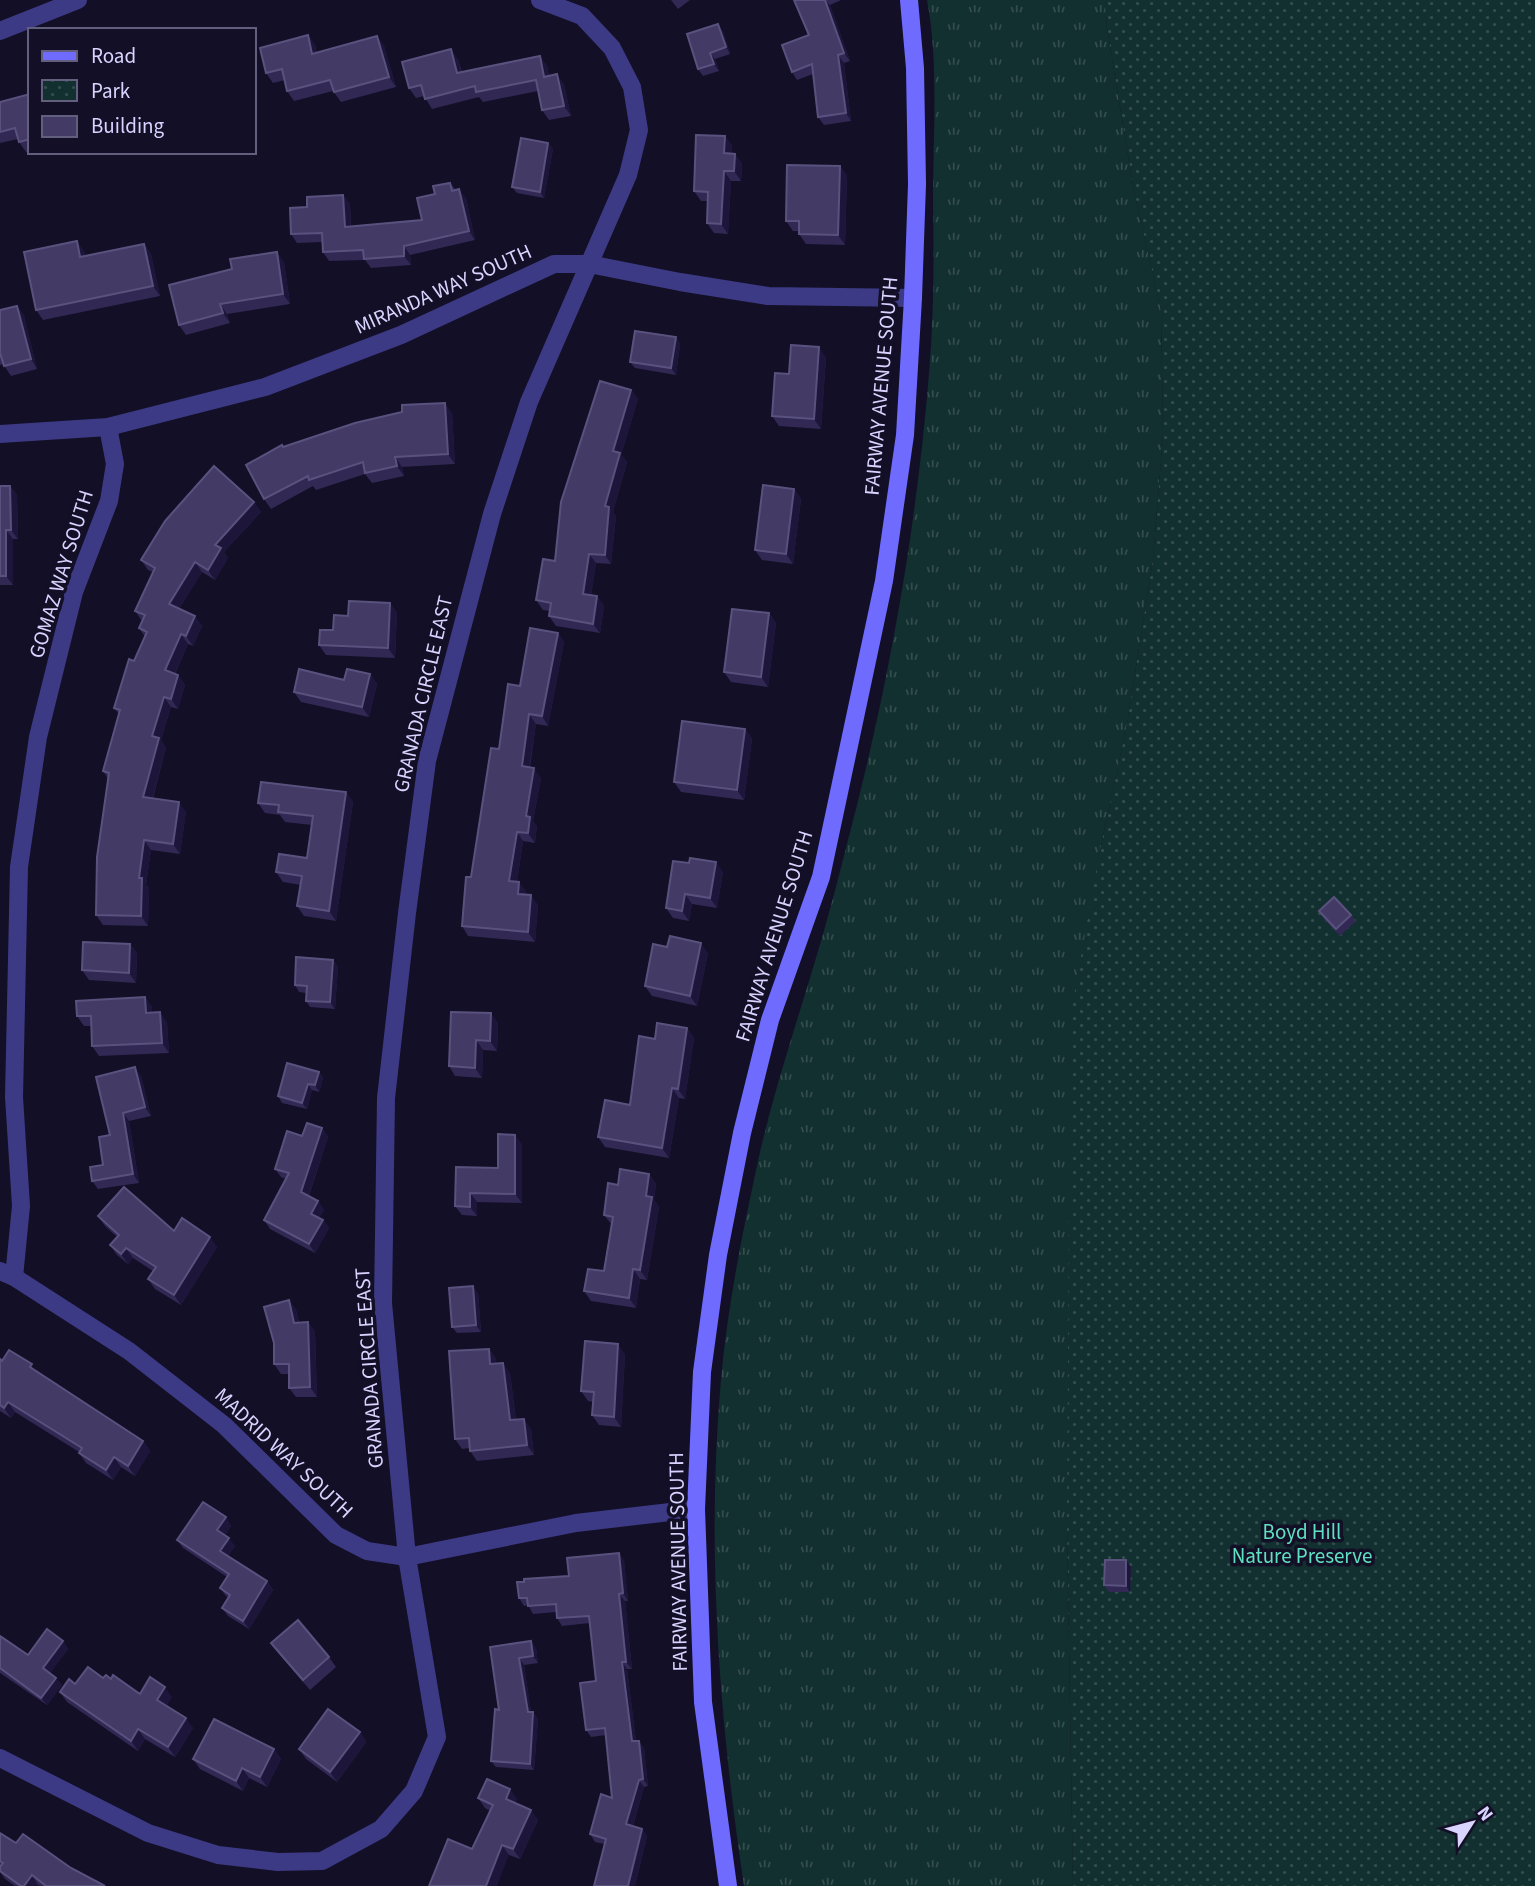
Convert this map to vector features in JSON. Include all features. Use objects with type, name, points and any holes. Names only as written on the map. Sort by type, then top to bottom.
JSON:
[{"type":"street","points":[[0,31],[78,0]]},
{"type":"street","name":"GRANADA CIRCLE EAST","points":[[0,1758],[148,1833],[218,1856],[278,1862],[322,1861],[381,1829],[414,1791],[437,1737],[407,1557],[383,1303],[386,1098],[426,761],[492,514],[529,402],[628,175],[639,130],[632,87],[612,48],[582,16],[540,0]]},
{"type":"street","name":"FAIRWAY AVENUE SOUTH","points":[[728,1886],[704,1702],[696,1508],[702,1372],[718,1255],[742,1133],[769,1020],[821,877],[884,581],[905,435],[918,184],[915,68],[909,0]]},
{"type":"street","name":"MIRANDA WAY SOUTH","points":[[0,434],[108,427],[265,387],[401,335],[554,264],[589,264],[768,296],[913,298]]},
{"type":"street","name":"GOMAZ WAY SOUTH","points":[[7,1274],[21,1206],[14,1097],[19,867],[42,724],[75,592],[109,501],[115,464],[108,427]]},
{"type":"street","name":"MADRID WAY SOUTH","points":[[7,1274],[129,1351],[224,1425],[336,1535],[367,1551],[407,1557],[576,1523],[696,1508]]},
{"type":"green space","points":[[927,0],[1105,0],[1107,28],[1133,186],[1161,310],[1163,435],[1153,559],[1127,724],[1099,855],[1067,1526],[1073,1886],[744,1886],[722,1696],[715,1569],[721,1379],[734,1279],[760,1152],[782,1068],[827,921],[856,809],[902,593],[918,484],[933,310],[934,74]]},
{"type":"green space","name":"Boyd Hill Nature Preserve","points":[[1105,0],[1535,0],[1535,1886],[1073,1886],[1067,1526],[1070,1019],[1099,855],[1127,724],[1153,559],[1163,435],[1161,310],[1133,186],[1107,28]]},
{"type":"building","points":[[794,0],[825,0],[844,53],[838,55],[846,113],[818,117],[812,64],[792,72],[782,45],[809,35]]},
{"type":"building","points":[[718,24],[726,47],[710,53],[714,64],[698,69],[687,34]]},
{"type":"building","points":[[308,35],[312,54],[377,36],[389,77],[334,92],[330,80],[287,91],[282,69],[266,73],[260,48]]},
{"type":"building","points":[[451,49],[457,73],[540,56],[544,77],[557,74],[564,106],[542,110],[536,80],[476,92],[475,86],[425,99],[421,85],[409,88],[402,62]]},
{"type":"building","points":[[28,95],[28,140],[19,142],[15,128],[0,132],[0,102]]},
{"type":"building","points":[[696,135],[725,136],[724,153],[735,154],[734,171],[724,171],[721,224],[707,223],[708,192],[694,191]]},
{"type":"building","points":[[521,138],[548,143],[540,192],[512,187]]},
{"type":"building","points":[[787,165],[840,166],[838,235],[799,234],[799,221],[786,221]]},
{"type":"building","points":[[450,183],[452,191],[459,189],[469,231],[404,246],[404,256],[364,259],[363,250],[323,252],[322,233],[291,234],[290,208],[307,207],[307,197],[343,195],[345,227],[422,220],[417,198],[435,194],[433,186]]},
{"type":"building","points":[[77,241],[80,257],[144,244],[153,286],[36,310],[24,252]]},
{"type":"building","points":[[277,252],[283,294],[220,304],[223,313],[179,325],[169,285],[232,269],[230,259]]},
{"type":"building","points":[[17,306],[31,359],[4,366],[0,353],[0,310]]},
{"type":"building","points":[[635,331],[676,337],[671,368],[630,362]]},
{"type":"building","points":[[791,345],[819,347],[814,419],[772,416],[775,373],[789,374]]},
{"type":"building","points":[[600,381],[631,390],[613,451],[620,453],[605,506],[609,507],[605,555],[589,554],[583,594],[597,596],[593,624],[549,616],[551,603],[536,600],[543,559],[555,561],[561,502]]},
{"type":"building","points":[[445,403],[448,454],[395,457],[397,466],[365,473],[363,462],[309,480],[308,476],[264,499],[246,465],[282,445],[283,447],[355,423],[402,412],[402,405]]},
{"type":"building","points":[[214,466],[254,502],[215,545],[221,548],[208,570],[195,562],[169,604],[195,616],[186,636],[181,634],[165,670],[178,675],[171,699],[164,697],[152,736],[159,738],[143,797],[179,802],[173,844],[144,840],[139,878],[142,878],[141,916],[96,915],[97,857],[109,773],[103,771],[120,710],[114,708],[129,659],[134,661],[147,632],[139,628],[145,615],[135,611],[155,568],[141,560],[165,521]]},
{"type":"building","points":[[763,485],[794,489],[786,554],[755,550]]},
{"type":"building","points":[[0,486],[10,486],[11,530],[6,530],[6,576],[0,576]]},
{"type":"building","points":[[349,601],[390,603],[388,648],[319,645],[320,630],[333,630],[334,615],[348,616]]},
{"type":"building","points":[[732,609],[769,613],[761,677],[724,672]]},
{"type":"building","points":[[530,628],[558,633],[542,716],[529,714],[522,766],[534,768],[526,816],[530,817],[528,833],[517,832],[509,881],[519,882],[518,894],[531,895],[528,932],[462,926],[466,877],[471,877],[491,748],[499,749],[508,684],[520,686]]},
{"type":"building","points":[[299,669],[344,680],[347,669],[370,674],[362,707],[294,692]]},
{"type":"building","points":[[682,721],[745,729],[737,790],[674,782]]},
{"type":"building","points":[[261,782],[346,792],[329,911],[297,906],[302,876],[276,872],[279,854],[307,858],[313,816],[278,812],[279,805],[258,803]]},
{"type":"building","points":[[690,858],[716,862],[710,898],[685,894],[682,911],[666,908],[673,861],[689,863]]},
{"type":"building","points":[[1334,897],[1351,915],[1336,929],[1319,911]]},
{"type":"building","points":[[670,936],[701,943],[690,996],[645,986],[653,944],[667,947]]},
{"type":"building","points":[[83,942],[130,944],[129,973],[82,970]]},
{"type":"building","points":[[296,957],[333,960],[330,1002],[306,1001],[307,986],[295,985]]},
{"type":"building","points":[[145,997],[146,1013],[160,1012],[162,1043],[92,1046],[91,1016],[77,1016],[76,1001]]},
{"type":"building","points":[[451,1012],[491,1013],[490,1041],[476,1040],[475,1068],[449,1066]]},
{"type":"building","points":[[657,1023],[687,1028],[678,1089],[672,1088],[662,1148],[598,1137],[605,1100],[630,1105],[639,1036],[655,1039]]},
{"type":"building","points":[[287,1063],[319,1072],[315,1085],[308,1084],[302,1103],[278,1096]]},
{"type":"building","points":[[135,1067],[145,1107],[123,1113],[133,1174],[92,1181],[90,1167],[103,1165],[99,1137],[110,1135],[96,1077]]},
{"type":"building","points":[[307,1123],[322,1128],[301,1192],[318,1201],[311,1214],[323,1220],[309,1244],[264,1220],[289,1173],[275,1169],[287,1131],[302,1136]]},
{"type":"building","points":[[498,1134],[515,1135],[515,1194],[470,1193],[470,1207],[455,1206],[456,1167],[498,1168]]},
{"type":"building","points":[[620,1169],[649,1174],[646,1196],[652,1197],[640,1270],[633,1269],[629,1298],[584,1291],[588,1269],[604,1271],[613,1217],[604,1215],[608,1183],[618,1185]]},
{"type":"building","points":[[124,1187],[174,1231],[182,1218],[210,1237],[174,1295],[148,1279],[156,1267],[126,1248],[121,1254],[110,1245],[119,1235],[98,1216]]},
{"type":"building","points":[[473,1286],[476,1325],[452,1327],[449,1288]]},
{"type":"building","points":[[289,1300],[294,1323],[308,1322],[310,1387],[289,1388],[289,1364],[274,1364],[274,1343],[264,1307]]},
{"type":"building","points":[[585,1341],[618,1344],[614,1417],[592,1415],[594,1392],[581,1391]]},
{"type":"building","points":[[489,1349],[490,1364],[503,1363],[510,1420],[524,1419],[527,1445],[470,1451],[469,1438],[455,1439],[449,1351]]},
{"type":"building","points":[[9,1350],[32,1364],[30,1367],[143,1441],[128,1466],[114,1457],[106,1470],[79,1453],[82,1448],[8,1402],[4,1408],[0,1405],[0,1359],[2,1361]]},
{"type":"building","points":[[203,1502],[226,1517],[217,1530],[229,1538],[220,1551],[267,1581],[243,1621],[222,1608],[230,1595],[220,1588],[229,1574],[177,1540]]},
{"type":"building","points":[[619,1553],[623,1593],[619,1594],[626,1662],[622,1662],[632,1741],[639,1741],[643,1779],[639,1780],[626,1824],[642,1829],[628,1886],[594,1886],[606,1839],[590,1834],[601,1794],[612,1798],[605,1728],[586,1730],[580,1683],[596,1681],[589,1616],[557,1618],[556,1604],[528,1606],[527,1598],[519,1598],[517,1582],[524,1582],[524,1579],[569,1576],[567,1558]]},
{"type":"building","points":[[1105,1560],[1126,1560],[1126,1586],[1104,1585]]},
{"type":"building","points":[[298,1620],[329,1657],[303,1680],[271,1643]]},
{"type":"building","points":[[47,1629],[63,1641],[43,1668],[56,1678],[41,1698],[0,1668],[0,1636],[28,1655]]},
{"type":"building","points":[[531,1641],[533,1656],[519,1658],[528,1712],[533,1712],[530,1764],[491,1761],[495,1709],[499,1710],[490,1647]]},
{"type":"building","points":[[88,1667],[103,1678],[106,1675],[111,1679],[113,1675],[140,1694],[150,1677],[165,1687],[157,1700],[186,1718],[168,1747],[138,1729],[131,1741],[60,1692],[69,1679],[75,1684]]},
{"type":"building","points":[[328,1709],[360,1732],[330,1772],[299,1749]]},
{"type":"building","points":[[214,1719],[274,1749],[260,1777],[242,1768],[236,1781],[193,1759]]},
{"type":"building","points":[[487,1779],[510,1789],[506,1799],[531,1810],[513,1849],[502,1845],[486,1886],[429,1886],[448,1839],[472,1849],[493,1805],[478,1798]]},
{"type":"building","points":[[0,1833],[16,1843],[23,1834],[71,1868],[105,1886],[46,1886],[32,1875],[24,1886],[21,1886],[0,1871],[3,1863],[0,1861]]}]
